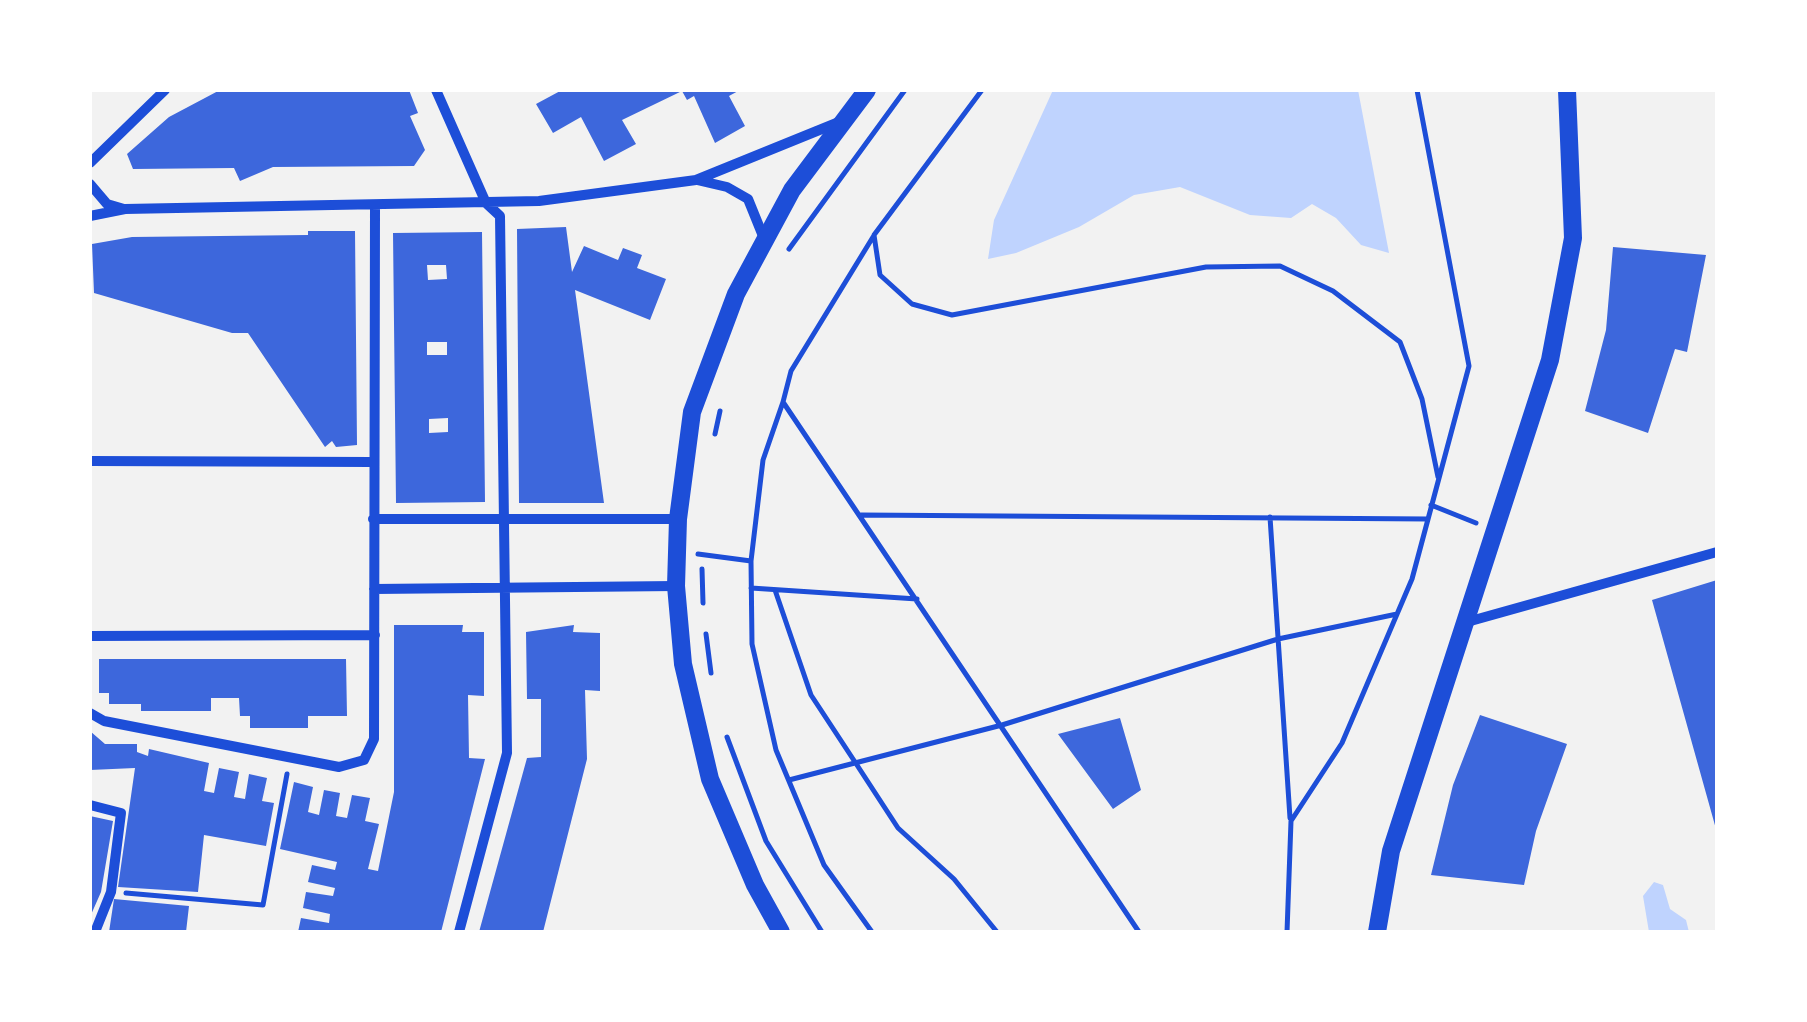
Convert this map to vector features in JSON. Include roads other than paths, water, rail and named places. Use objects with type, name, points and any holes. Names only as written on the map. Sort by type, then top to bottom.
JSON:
[{"type":"street","points":[[90,161],[165,90]]},
{"type":"street","points":[[436,90],[486,202],[500,216],[507,520],[507,753],[460,932]]},
{"type":"street","points":[[781,932],[755,885],[710,779],[683,664],[676,586],[678,520],[692,412],[764,236],[868,90]]},
{"type":"street","points":[[1377,932],[1391,851],[1498,532],[1550,360],[1574,238],[1568,90]]},
{"type":"street","points":[[90,216],[125,210],[539,201],[696,180],[844,120]]},
{"type":"street","points":[[696,180],[727,187],[748,199],[758,214],[764,236]]},
{"type":"street","points":[[90,184],[106,204],[125,210]]},
{"type":"street","points":[[90,713],[104,721],[339,767],[364,760],[374,738],[375,206]]},
{"type":"street","points":[[90,461],[372,462]]},
{"type":"street","points":[[373,519],[678,520]]},
{"type":"street","points":[[1466,622],[1717,552]]},
{"type":"street","points":[[374,590],[676,586]]},
{"type":"street","points":[[90,636],[375,636]]},
{"type":"street","points":[[90,805],[122,813],[112,892],[95,932]]},
{"type":"water","points":[[1053,90],[1358,90],[1389,253],[1361,245],[1336,218],[1312,204],[1291,218],[1250,215],[1180,187],[1134,195],[1079,227],[1016,253],[988,259],[994,220]]},
{"type":"water","points":[[1654,882],[1663,885],[1670,909],[1686,920],[1689,932],[1649,932],[1643,896]]}]
